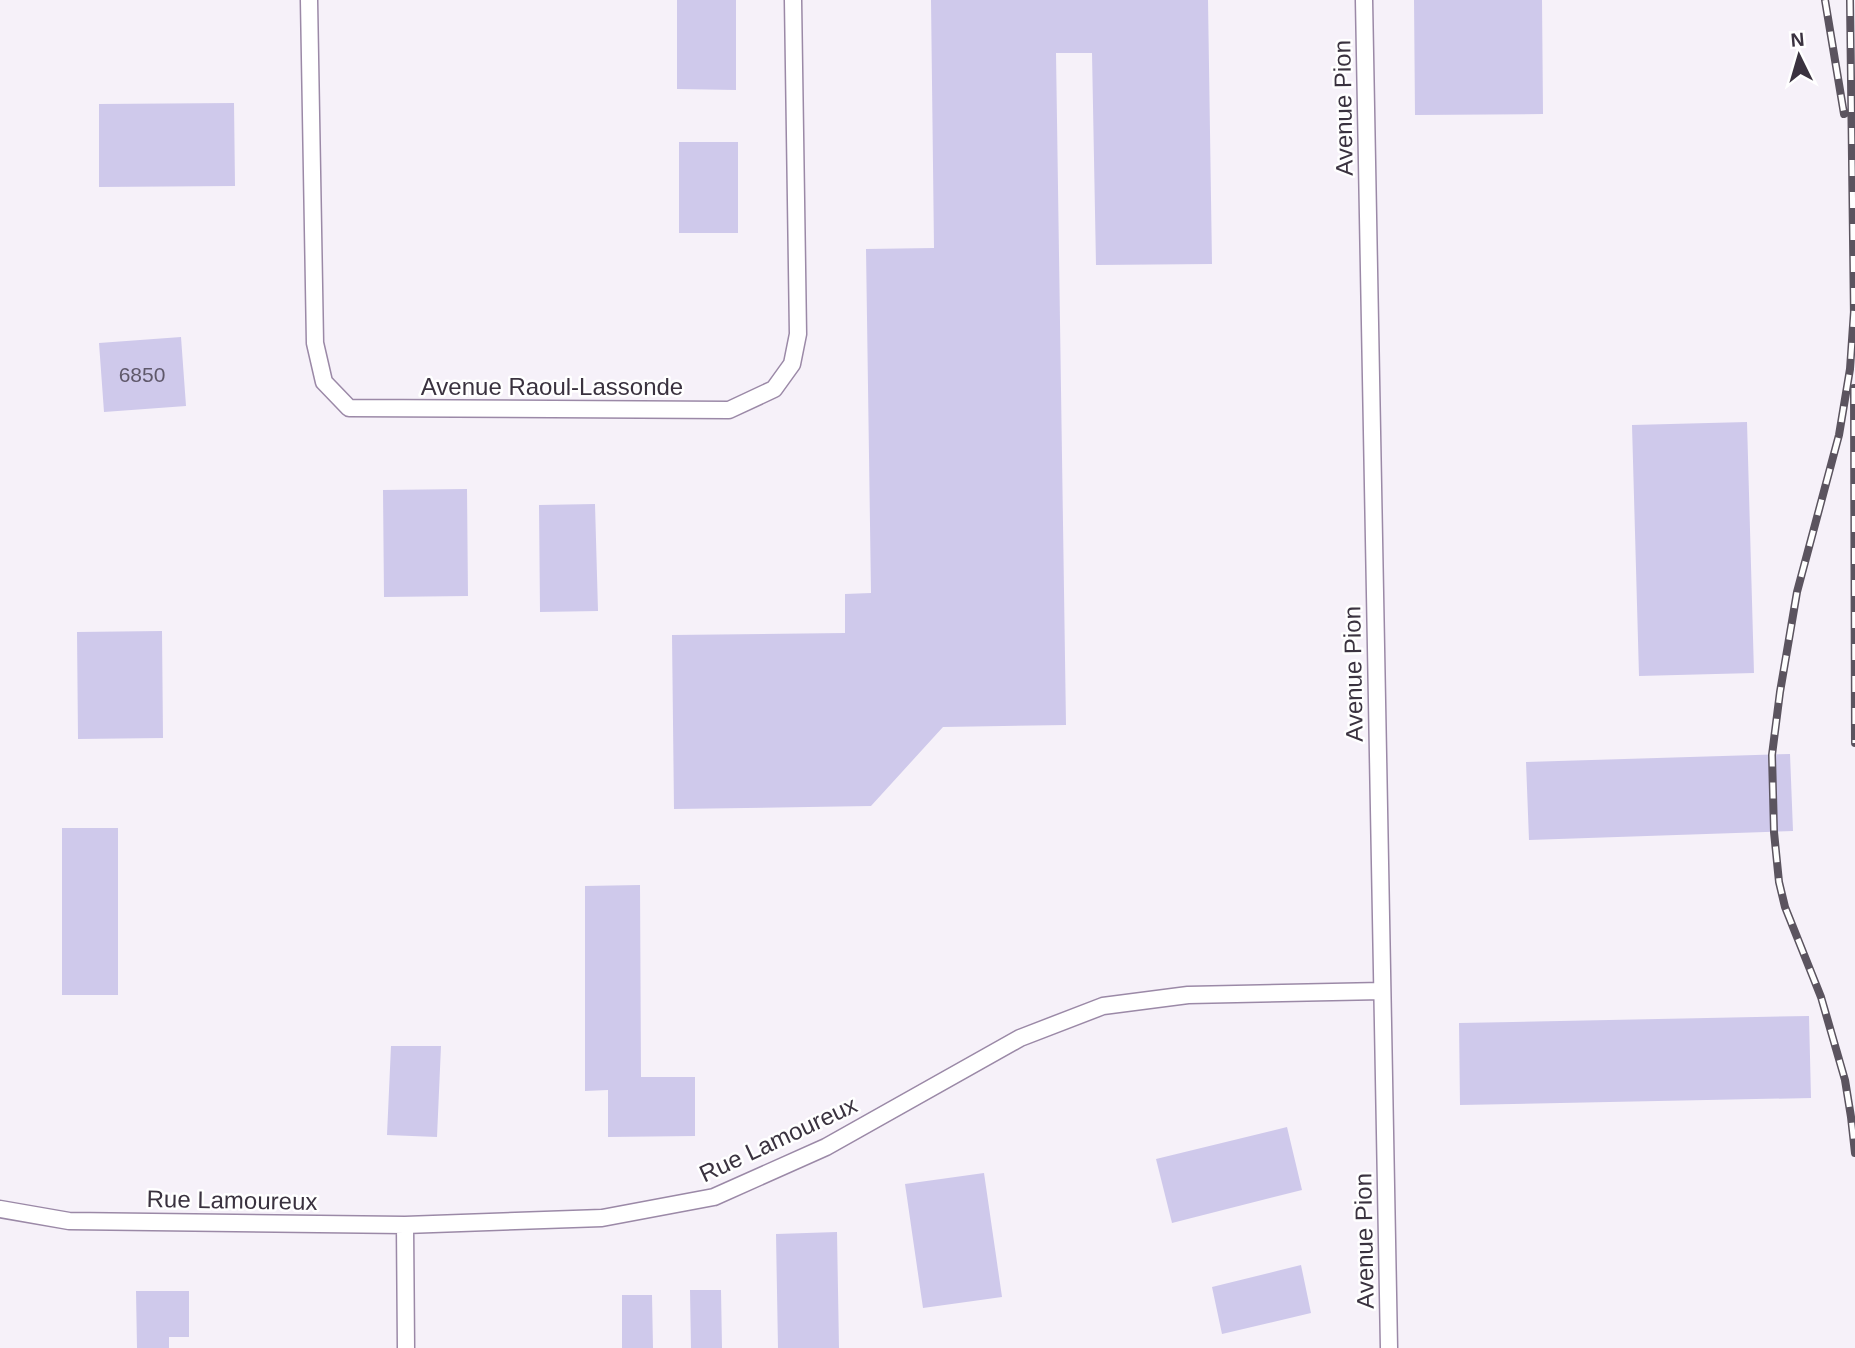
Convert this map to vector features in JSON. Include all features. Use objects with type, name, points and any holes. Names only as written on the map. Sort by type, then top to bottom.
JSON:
[{"type":"street","name":"Avenue Raoul-Lassonde","points":[[309,0],[315,343],[324,382],[349,408],[729,410],[774,389],[792,365],[798,334],[793,0]]},
{"type":"street","name":"Avenue Pion","points":[[1364,0],[1389,1348]]},
{"type":"street","name":"Rue Lamoureux","points":[[0,1209],[69,1221],[405,1225],[602,1218],[714,1198],[826,1147],[1020,1038],[1103,1006],[1188,995],[1382,991]]},
{"type":"street","points":[[405,1225],[406,1348]]},
{"type":"shaded area","points":[[0,0],[1855,0],[1855,1348],[0,1348]]},
{"type":"building","points":[[677,0],[736,0],[736,90],[677,89]]},
{"type":"building","points":[[931,0],[1208,0],[1212,264],[1096,265],[1092,53],[1056,53],[1066,725],[943,727],[871,806],[674,809],[672,635],[845,633],[845,594],[871,593],[866,249],[934,248]]},
{"type":"building","points":[[1414,0],[1542,0],[1543,114],[1415,115]]},
{"type":"building","points":[[234,103],[235,186],[99,187],[99,104]]},
{"type":"building","points":[[679,142],[738,142],[738,233],[679,233]]},
{"type":"building","points":[[181,337],[186,406],[104,412],[99,343]]},
{"type":"building","points":[[1747,422],[1754,673],[1639,676],[1632,425]]},
{"type":"building","points":[[467,489],[468,596],[384,597],[383,490]]},
{"type":"building","points":[[595,504],[598,611],[540,612],[539,505]]},
{"type":"building","points":[[162,631],[163,738],[78,739],[77,632]]},
{"type":"building","points":[[1790,754],[1793,831],[1529,840],[1526,762]]},
{"type":"building","points":[[62,828],[118,828],[118,995],[62,995]]},
{"type":"building","points":[[640,885],[641,1077],[695,1077],[695,1136],[608,1137],[608,1090],[585,1091],[585,886]]},
{"type":"building","points":[[1809,1016],[1811,1098],[1460,1105],[1459,1023]]},
{"type":"building","points":[[391,1046],[441,1046],[437,1137],[387,1135]]},
{"type":"building","points":[[1287,1127],[1302,1190],[1172,1223],[1156,1159]]},
{"type":"building","points":[[984,1173],[1002,1297],[923,1308],[905,1184]]},
{"type":"building","points":[[837,1232],[839,1348],[778,1348],[776,1234]]},
{"type":"building","points":[[1301,1265],[1311,1313],[1222,1334],[1212,1287]]},
{"type":"building","points":[[690,1290],[721,1290],[722,1348],[691,1348]]},
{"type":"building","points":[[136,1291],[189,1291],[189,1337],[169,1337],[169,1348],[137,1348]]},
{"type":"building","points":[[622,1295],[652,1295],[653,1348],[622,1348]]},
{"type":"railway","points":[[1825,0],[1844,114]]},
{"type":"railway","points":[[1850,0],[1854,318]]},
{"type":"railway","points":[[1854,311],[1850,369],[1839,435],[1797,592],[1772,755],[1774,832],[1779,882],[1785,907],[1821,997],[1845,1080],[1855,1153]]},
{"type":"railway","points":[[1854,388],[1855,743]]}]
